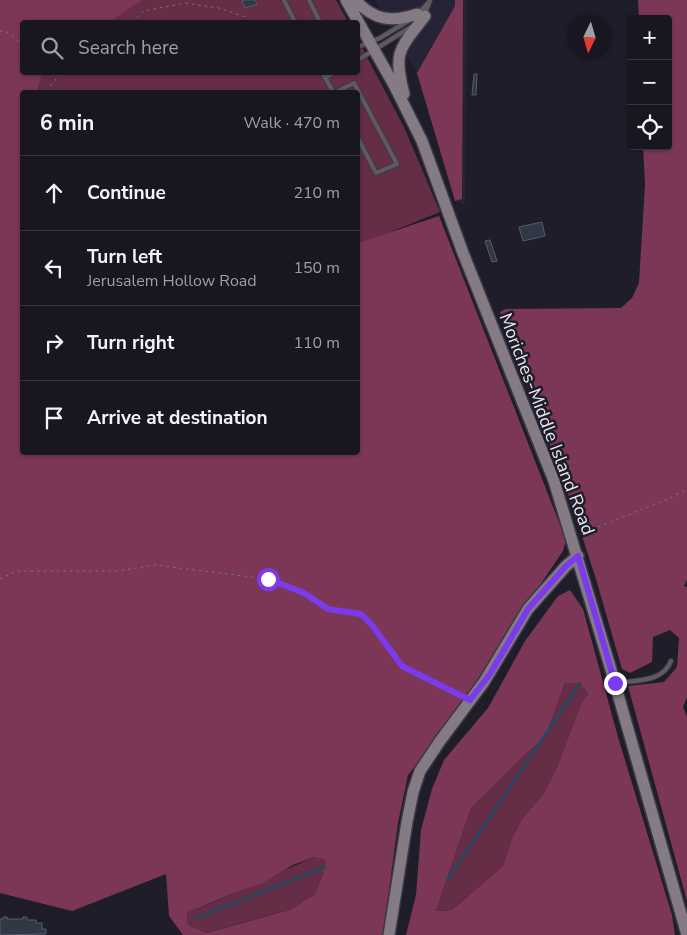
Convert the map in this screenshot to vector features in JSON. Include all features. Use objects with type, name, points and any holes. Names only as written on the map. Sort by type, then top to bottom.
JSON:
[{"type":"main road","name":"Moriches-Middle Island Road","points":[[346,0],[357,20]]},
{"type":"main road","points":[[355,0],[366,11],[379,18],[398,19],[421,15]]},
{"type":"main road","points":[[409,113],[399,72],[399,54],[421,15]]},
{"type":"main road","name":"Moriches-Middle Island Road","points":[[360,25],[409,113],[428,156],[463,253],[541,446],[573,539],[687,935]]},
{"type":"main road","points":[[389,935],[403,842],[415,784],[429,756],[490,674],[528,609],[566,566],[578,556]]},
{"type":"lane","points":[[284,0],[294,20]]},
{"type":"lane","points":[[309,0],[319,20]]},
{"type":"lane","points":[[360,47],[372,46],[410,28],[430,0]]},
{"type":"lane","points":[[360,58],[372,46],[407,22],[421,15],[430,0]]},
{"type":"lane","points":[[324,75],[333,90]]},
{"type":"lane","points":[[325,78],[330,75]]},
{"type":"lane","points":[[338,90],[354,83],[358,90]]},
{"type":"lane","points":[[360,94],[397,164],[376,173],[360,142]]},
{"type":"lane","points":[[615,683],[652,678],[664,672],[671,661]]},
{"type":"path","points":[[134,20],[144,12],[185,3],[219,8],[245,18]]},
{"type":"path","points":[[0,31],[7,32],[20,42]]},
{"type":"path","points":[[49,90],[59,75]]},
{"type":"path","points":[[573,539],[579,534],[668,500],[687,489]]},
{"type":"path","points":[[0,579],[17,571],[118,571],[155,565],[268,579],[304,593],[328,609],[361,614],[372,625],[402,666],[470,700]]},
{"type":"shaded area","points":[[0,0],[142,0],[112,20],[20,20],[20,75],[41,75],[38,90],[20,90],[20,455],[360,455],[360,242],[439,216],[566,540],[563,551],[498,647],[463,703],[408,775],[398,823],[383,935],[183,935],[169,916],[166,874],[72,911],[0,893]],"holes":[[[314,857],[326,860],[323,875],[314,895],[289,910],[206,933],[188,925],[187,913],[262,883],[293,865]]]},
{"type":"shaded area","points":[[136,0],[336,0],[347,20],[100,20]]},
{"type":"shaded area","points":[[376,0],[467,0],[465,204],[460,203],[448,140],[415,70]]},
{"type":"shaded area","points":[[455,0],[463,0],[462,199],[455,201],[417,73],[455,6]]},
{"type":"shaded area","points":[[638,0],[687,0],[687,580],[684,586],[687,587],[687,697],[683,707],[687,717],[687,901],[628,686],[664,682],[677,667],[679,638],[670,630],[653,637],[652,662],[630,673],[622,669],[570,499],[500,312],[505,309],[621,308],[632,298],[639,283],[645,184],[643,150],[672,150],[672,15],[639,15]]},
{"type":"shaded area","points":[[360,44],[404,127],[440,212],[360,244],[360,90],[20,91],[0,77],[20,72],[20,75],[360,75]]},
{"type":"shaded area","points":[[570,590],[583,609],[618,737],[672,915],[675,935],[406,935],[416,895],[421,830],[432,789],[444,760],[488,708],[525,641],[558,596]],"holes":[[[565,683],[580,683],[588,694],[581,704],[557,767],[544,793],[522,819],[512,838],[503,866],[452,910],[436,911],[471,808],[531,749],[545,738]]]},
{"type":"shaded area","points":[[565,683],[580,683],[588,694],[581,704],[557,767],[544,793],[522,819],[512,838],[503,866],[452,910],[436,911],[471,808],[531,749],[545,738]]},
{"type":"shaded area","points":[[314,857],[327,860],[314,895],[289,910],[205,933],[188,925],[187,913]]},
{"type":"building","points":[[255,0],[257,4],[245,8],[242,1]]},
{"type":"building","points":[[474,74],[477,74],[476,95],[472,95]]},
{"type":"building","points":[[542,222],[545,236],[523,241],[519,227]]},
{"type":"building","points":[[490,240],[497,261],[492,262],[485,241]]},
{"type":"building","points":[[3,917],[7,917],[7,919],[23,919],[23,917],[27,917],[27,920],[36,920],[36,923],[42,923],[42,929],[46,929],[46,934],[0,935],[0,919],[3,919]]},
{"type":"waterway","points":[[447,880],[580,683]]},
{"type":"waterway","points":[[196,918],[325,867]]},
{"type":"route","points":[[268,579],[304,593],[328,609],[361,614],[372,625],[402,666],[470,700],[495,666],[522,616],[541,592],[578,556],[615,683]]}]
